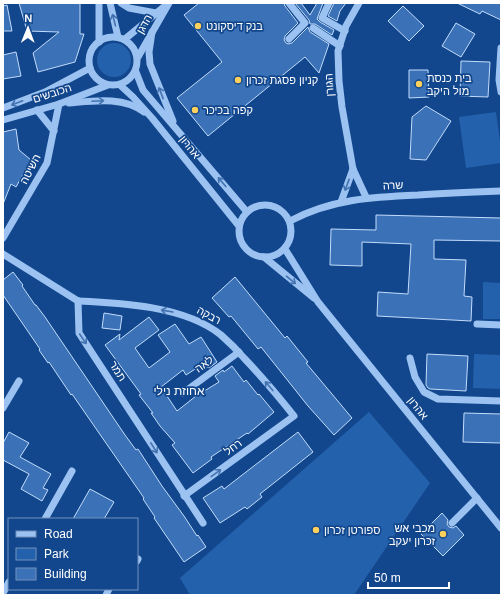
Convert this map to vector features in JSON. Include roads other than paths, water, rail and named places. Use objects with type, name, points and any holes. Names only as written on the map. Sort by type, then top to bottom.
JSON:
[{"type":"street","points":[[99,3],[99,42]]},
{"type":"street","points":[[110,3],[122,38],[135,50],[138,57],[138,64],[136,72],[132,78],[120,85],[108,85],[97,79],[90,68],[90,54],[99,42],[106,38],[122,38]]},
{"type":"street","points":[[121,3],[129,8],[156,13]]},
{"type":"street","name":"הדגן","points":[[122,38],[169,3]]},
{"type":"street","name":"הדגן","points":[[138,57],[169,3]]},
{"type":"street","points":[[289,3],[305,23],[289,39]]},
{"type":"street","points":[[329,3],[322,18],[345,31]]},
{"type":"street","name":"הגורן","points":[[359,3],[345,31],[338,51],[340,94],[353,169],[366,197]]},
{"type":"street","points":[[313,28],[340,46]]},
{"type":"street","points":[[152,32],[149,52],[150,64],[176,129]]},
{"type":"street","points":[[501,48],[499,80],[501,92]]},
{"type":"street","name":"הכובשים","points":[[3,108],[44,92],[90,68]]},
{"type":"street","name":"אהרון","points":[[136,72],[143,90],[247,212]]},
{"type":"street","name":"הכובשים","points":[[3,120],[59,104],[108,85]]},
{"type":"street","name":"אהרון","points":[[120,85],[152,118],[239,226]]},
{"type":"street","points":[[59,104],[106,100],[126,104],[142,110],[152,118]]},
{"type":"street","name":"השיטה","points":[[3,238],[47,163],[59,104]]},
{"type":"street","points":[[37,110],[54,131]]},
{"type":"street","name":"הגורן","points":[[341,202],[353,169]]},
{"type":"street","name":"שרה","points":[[290,221],[305,213],[341,202],[366,197],[501,191]]},
{"type":"street","points":[[270,205],[284,212],[290,221],[292,234],[289,242],[279,254],[271,257],[264,257],[254,255],[247,250],[239,235],[239,226],[242,218],[247,212],[254,207],[270,205]]},
{"type":"street","name":"אהרון","points":[[285,248],[318,302],[501,528]]},
{"type":"street","points":[[3,254],[78,302]]},
{"type":"street","name":"אהרון","points":[[264,257],[318,302]]},
{"type":"street","name":"רבקה","points":[[78,302],[120,303],[181,314],[200,322],[220,334],[239,352],[294,416]]},
{"type":"street","name":"תמר","points":[[78,302],[79,334],[105,371],[184,496],[203,523]]},
{"type":"street","points":[[477,324],[501,325]]},
{"type":"street","name":"לאה","points":[[183,393],[239,352]]},
{"type":"street","points":[[410,358],[415,377],[424,392],[438,399],[501,401]]},
{"type":"street","points":[[3,408],[19,381]]},
{"type":"street","name":"רחל","points":[[184,496],[294,416]]},
{"type":"street","points":[[46,518],[72,472]]},
{"type":"street","points":[[452,523],[477,498]]},
{"type":"street","points":[[3,593],[8,584]]},
{"type":"place","name":"בנק דיסקונט","points":[[198,26]]},
{"type":"place","name":"קניון פסגת זכרון","points":[[238,80]]},
{"type":"place","name":"בית כנסת מול היקב","points":[[419,84]]},
{"type":"place","name":"קפה בכיכר","points":[[195,110]]},
{"type":"place","name":"ספורטן זכרון","points":[[316,530]]},
{"type":"place","name":"מכבי אש זכרון יעקב","points":[[443,534]]},
{"type":"district","name":"אחוזת נילי","points":[[179,391]]}]
